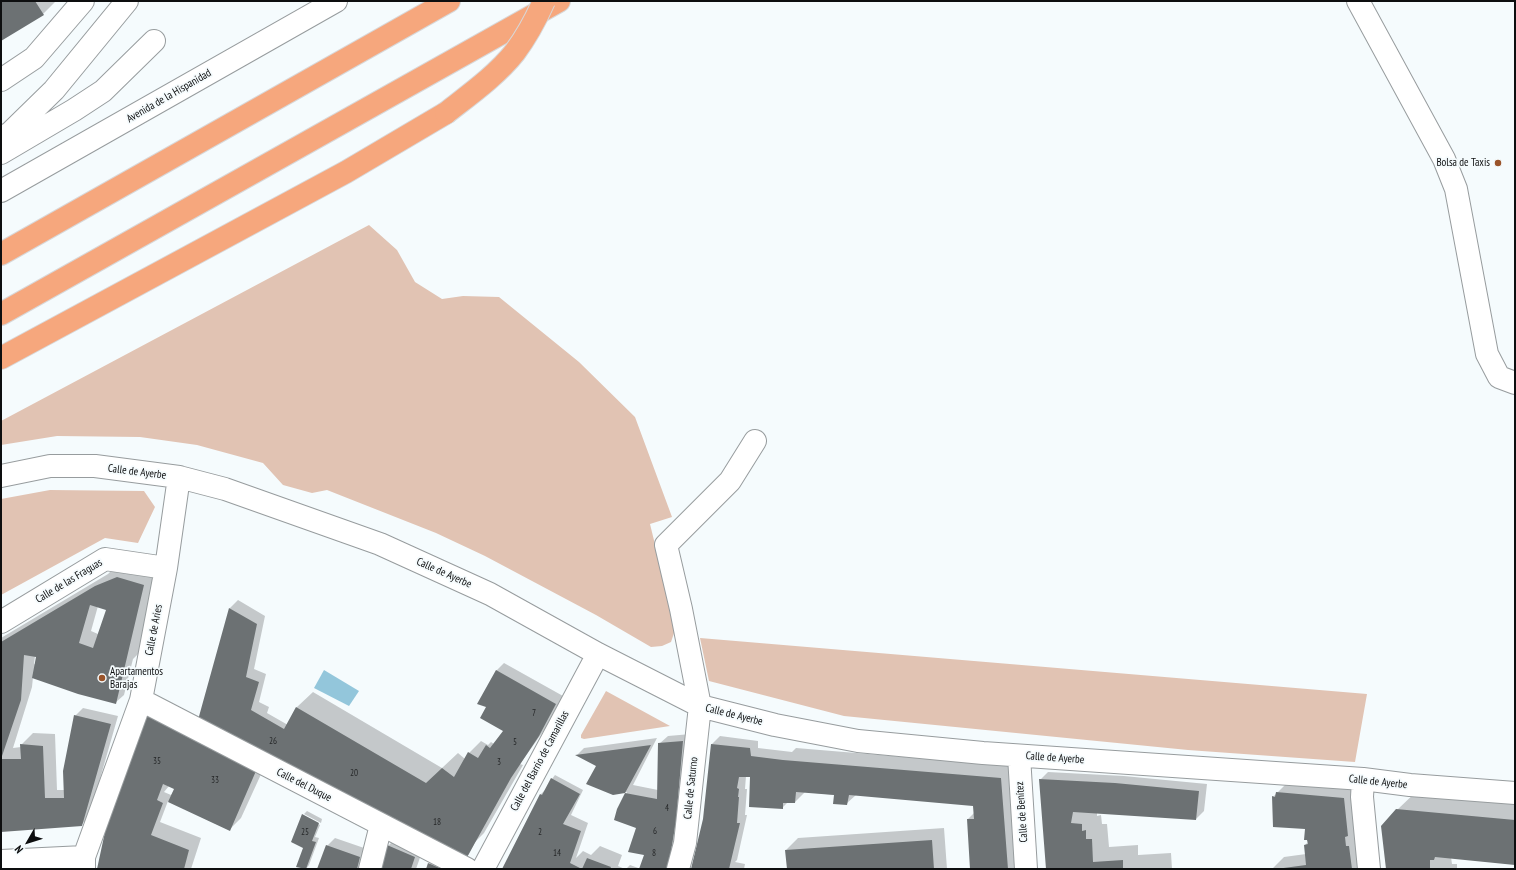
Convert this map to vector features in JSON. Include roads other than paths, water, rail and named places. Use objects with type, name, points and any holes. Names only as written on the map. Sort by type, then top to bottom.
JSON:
[{"type":"highway","points":[[1,254],[449,1]]},
{"type":"highway","points":[[1,358],[339,176],[446,113],[489,78],[515,52],[534,23],[544,1]]},
{"type":"highway","points":[[1,314],[559,1]]},
{"type":"street","points":[[1,138],[10,133],[54,90],[127,1]]},
{"type":"street","name":"Avenida de la Hispanidad","points":[[2,191],[336,1]]},
{"type":"street","points":[[1358,1],[1444,159],[1456,189],[1487,354],[1499,377],[1515,383]]},
{"type":"street","points":[[1,80],[34,58],[79,3]]},
{"type":"street","points":[[1,153],[103,91],[154,41]]},
{"type":"street","name":"Calle de Saturno","points":[[678,869],[685,843],[700,706],[681,609],[666,545],[730,481],[755,441]]},
{"type":"street","name":"Calle de Ayerbe","points":[[1,476],[50,466],[95,466],[179,477],[225,489],[380,544],[490,594],[598,654],[700,706],[775,725],[858,741],[1019,756],[1363,779],[1410,785],[1515,793]]},
{"type":"street","name":"Calle de Aries","points":[[84,863],[141,700],[166,568],[179,477]]},
{"type":"street","name":"Calle de las Fraguas","points":[[1,622],[105,559],[166,568]]},
{"type":"street","name":"Calle del Barrio de Camarillas","points":[[483,869],[598,654]]},
{"type":"street","name":"Calle del Duque","points":[[141,700],[468,869]]},
{"type":"street","name":"Calle de Benítez","points":[[1019,756],[1026,869]]},
{"type":"street","points":[[1363,779],[1362,797],[1369,869]]},
{"type":"street","points":[[370,869],[381,825]]},
{"type":"street","points":[[1,861],[84,863]]},
{"type":"water","points":[[324,670],[359,691],[349,706],[314,688]]},
{"type":"place","name":"Bolsa de Taxis","points":[[1498,163]]},
{"type":"place","name":"Apartamentos Barajas","points":[[102,678]]}]
